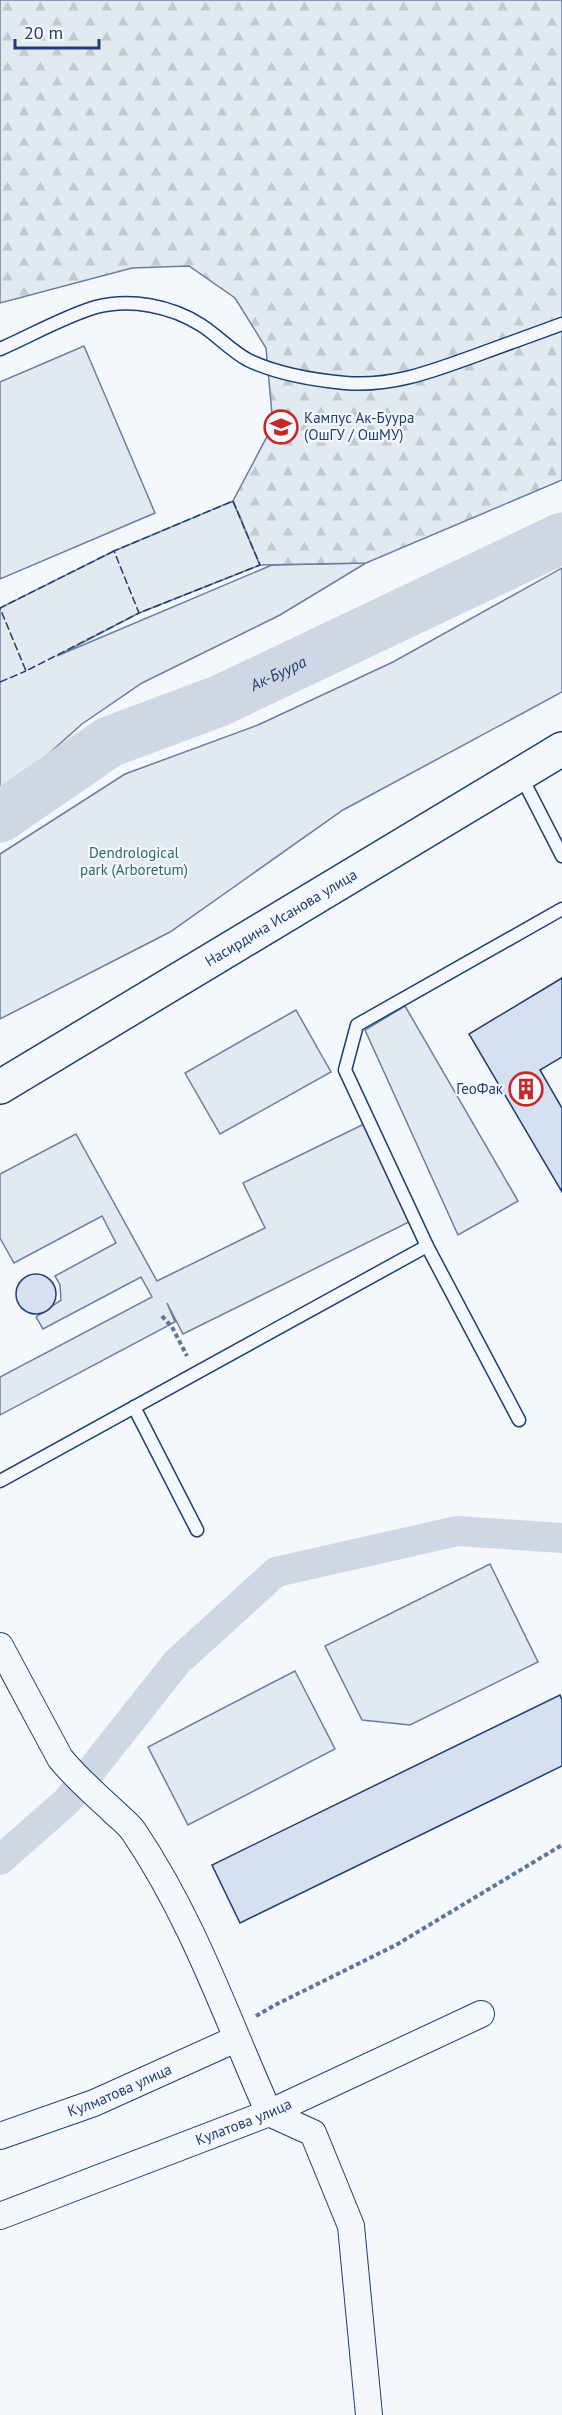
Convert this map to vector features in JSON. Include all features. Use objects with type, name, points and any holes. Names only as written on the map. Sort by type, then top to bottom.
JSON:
[{"type":"main road","name":"Насирдина Исанова улица","points":[[0,1087],[562,749]]},
{"type":"street","points":[[0,1646],[60,1758],[133,1830],[171,1890],[207,1962],[236,2039],[269,2113],[313,2133],[351,2226],[369,2415]]},
{"type":"street","name":"Кулатова улица","points":[[0,2216],[269,2113],[481,2014]]},
{"type":"street","name":"Кулматова улица","points":[[0,2136],[94,2103],[236,2039]]},
{"type":"lane","points":[[0,349],[96,307],[122,303],[148,305],[178,313],[201,325],[247,360],[281,372],[311,379],[347,383],[392,383],[426,374],[562,324]]},
{"type":"lane","points":[[520,774],[562,856]]},
{"type":"lane","points":[[519,1420],[427,1246],[345,1070],[357,1025],[562,909]]},
{"type":"lane","points":[[0,1481],[427,1246]]},
{"type":"lane","points":[[134,1407],[196,1530]]},
{"type":"path","points":[[162,1316],[172,1327],[195,1373]]},
{"type":"path","points":[[236,2039],[250,2021],[275,2005],[396,1945],[562,1845]]},
{"type":"green space","points":[[0,0],[562,0],[562,480],[366,563],[260,565],[233,501],[273,425],[266,348],[235,298],[189,266],[132,268],[0,303]]},
{"type":"green space","points":[[84,346],[155,513],[0,579],[0,382]]},
{"type":"green space","points":[[233,501],[260,565],[139,613],[57,656],[272,565],[366,563],[280,615],[142,683],[82,724],[0,797],[0,608],[114,551]]},
{"type":"green space","name":"Dendrological park (Arboretum)","points":[[562,568],[562,692],[343,810],[170,932],[0,1019],[0,854],[125,774],[258,725],[393,662]]},
{"type":"green space","points":[[405,1006],[518,1201],[458,1235],[365,1030]]},
{"type":"green space","points":[[296,1010],[331,1072],[220,1134],[185,1073]]},
{"type":"green space","points":[[364,1124],[411,1221],[183,1334],[167,1303],[175,1322],[0,1415],[0,1377],[152,1297],[141,1277],[43,1329],[36,1317],[61,1300],[60,1285],[55,1276],[116,1243],[102,1216],[14,1263],[0,1238],[0,1174],[76,1134],[157,1281],[265,1228],[243,1183]]},
{"type":"green space","points":[[490,1564],[538,1662],[410,1725],[362,1720],[325,1646]]},
{"type":"green space","points":[[295,1671],[335,1749],[188,1825],[148,1747]]},
{"type":"building","name":"ГеоФак","points":[[562,978],[562,1057],[540,1070],[562,1108],[562,1192],[469,1034]]},
{"type":"building","points":[[36,1274],[50,1280],[56,1294],[50,1308],[36,1314],[22,1308],[16,1294],[22,1280]]},
{"type":"building","points":[[560,1695],[562,1700],[562,1766],[240,1923],[212,1865]]},
{"type":"waterway","name":"Ак-Буура","points":[[0,817],[109,742],[219,701],[562,538]]},
{"type":"waterway","points":[[0,1860],[67,1801],[177,1662],[276,1572],[457,1531],[562,1538]]},
{"type":"fence","points":[[233,501],[260,565],[139,613],[114,551],[233,501]]},
{"type":"fence","points":[[114,551],[0,608],[26,671],[139,613]]},
{"type":"fence","points":[[0,682],[26,671]]},
{"type":"place","name":"Кампус Ак-Буура (ОшГУ / ОшМУ)","points":[[281,427]]},
{"type":"place","name":"ГеоФак","points":[[526,1089]]}]
